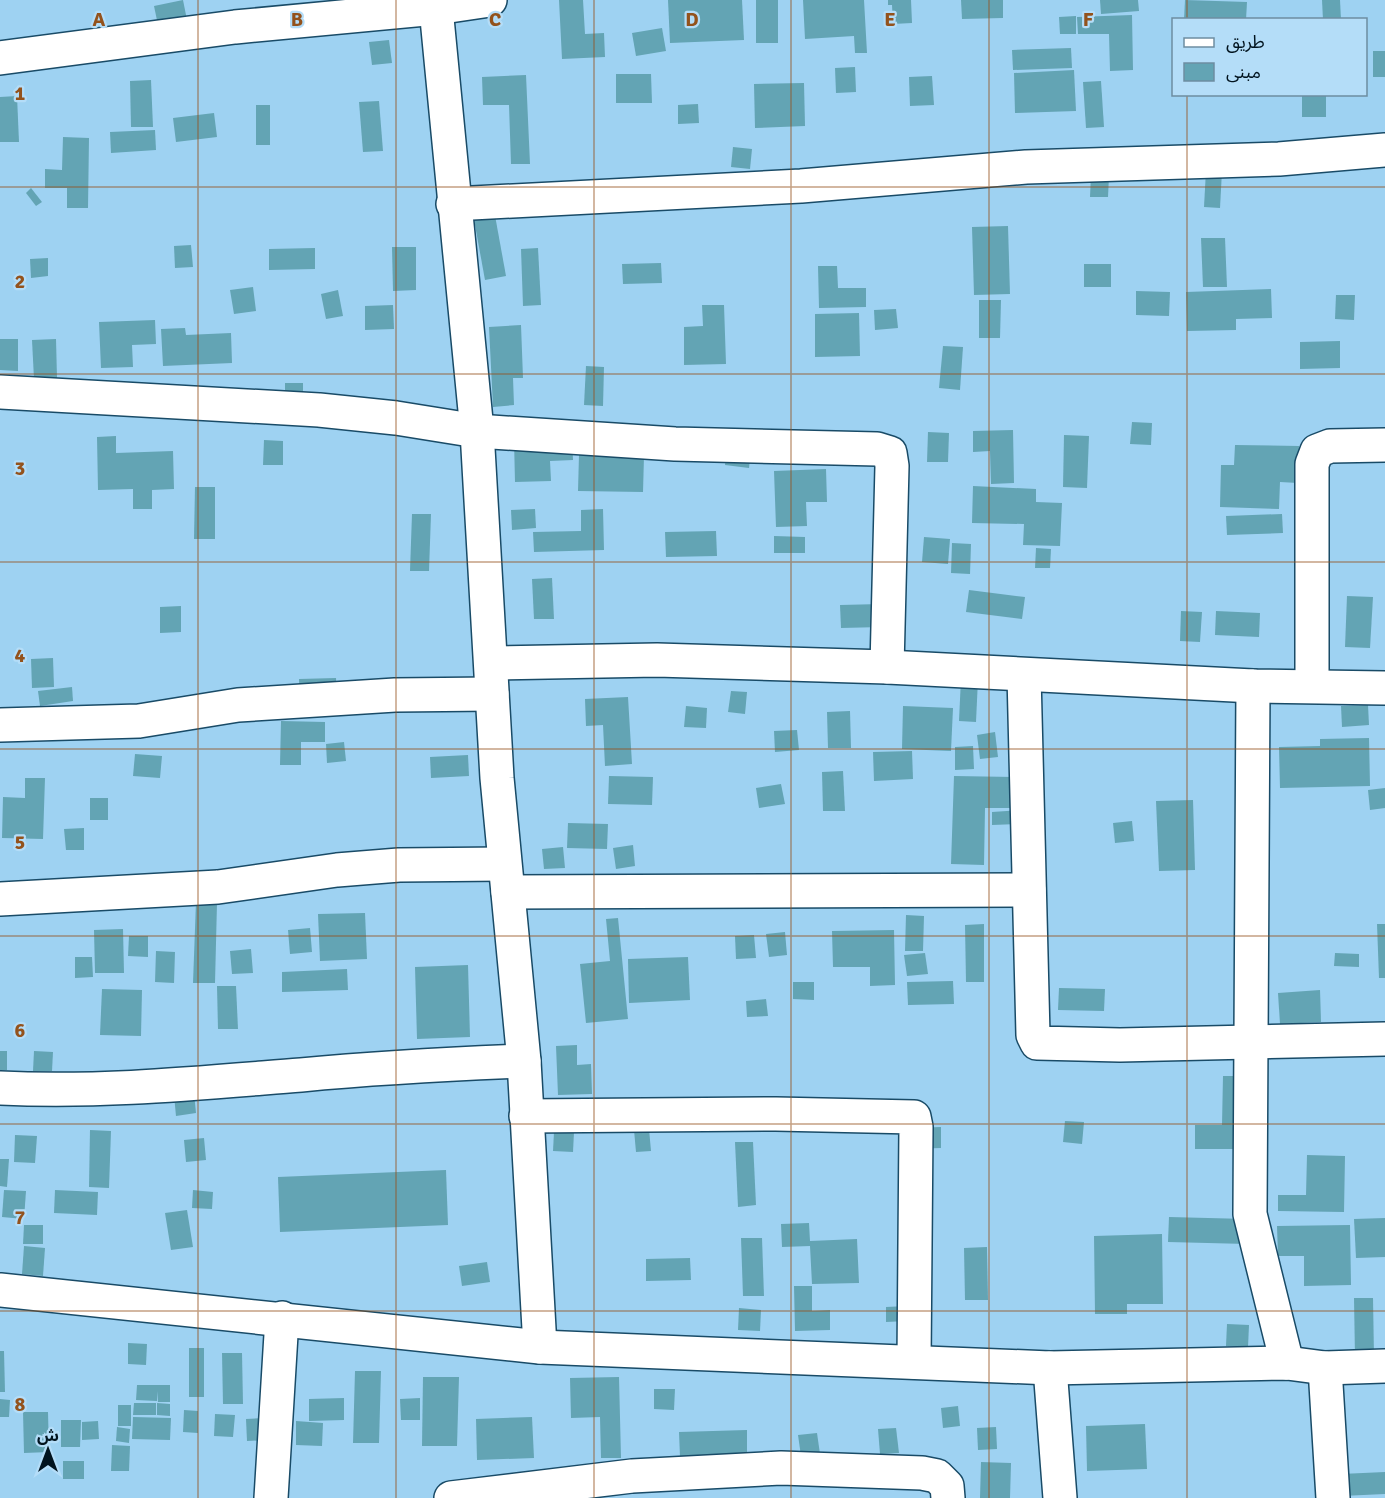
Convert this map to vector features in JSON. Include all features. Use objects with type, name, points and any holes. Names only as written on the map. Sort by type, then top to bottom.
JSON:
[{"type":"street","points":[[0,58],[235,27],[490,0]]},
{"type":"street","points":[[417,6],[453,204],[477,431],[491,678],[506,878],[524,1061],[540,1347]]},
{"type":"street","points":[[453,204],[801,186],[1026,167],[1279,159],[1385,150]]},
{"type":"street","points":[[0,392],[319,410],[396,418],[477,431],[675,444],[877,449],[890,453],[892,466],[887,667]]},
{"type":"street","points":[[1312,685],[1312,464],[1317,451],[1330,446],[1385,445]]},
{"type":"street","points":[[0,724],[140,721],[238,705],[395,695],[491,678],[657,660],[887,667],[1253,686],[1312,685],[1385,688]]},
{"type":"street","points":[[1024,675],[1033,1035],[1037,1043],[1385,1039]]},
{"type":"street","points":[[1253,686],[1250,1214],[1287,1363]]},
{"type":"street","points":[[0,898],[218,887],[337,870],[399,865],[506,878],[1029,890]]},
{"type":"street","points":[[0,1088],[68,1091],[164,1087],[404,1067],[524,1061]]},
{"type":"street","points":[[526,1116],[776,1114],[914,1117],[916,1127],[914,1362]]},
{"type":"street","points":[[0,1290],[540,1347],[1050,1368],[1287,1363],[1325,1368],[1385,1366]]},
{"type":"street","points":[[271,1498],[282,1318]]},
{"type":"street","points":[[1050,1368],[1060,1498]]},
{"type":"street","points":[[1325,1368],[1333,1498]]},
{"type":"street","points":[[451,1498],[632,1476],[781,1468],[922,1473],[937,1476],[947,1486],[948,1498]]},
{"type":"building","points":[[183,0],[187,20],[158,25],[154,6]]},
{"type":"building","points":[[559,0],[583,0],[585,34],[604,33],[605,57],[562,59]]},
{"type":"building","points":[[668,0],[742,0],[744,40],[670,43]]},
{"type":"building","points":[[756,0],[778,0],[778,43],[756,43]]},
{"type":"building","points":[[803,0],[864,0],[867,53],[855,53],[854,36],[805,39]]},
{"type":"building","points":[[888,0],[911,0],[912,23],[893,24],[892,5],[888,5]]},
{"type":"building","points":[[961,0],[1003,0],[1003,18],[962,19]]},
{"type":"building","points":[[1100,0],[1138,0],[1139,11],[1101,14]]},
{"type":"building","points":[[1185,0],[1247,2],[1246,18],[1184,18]]},
{"type":"building","points":[[1322,0],[1340,0],[1341,18],[1323,18]]},
{"type":"building","points":[[1132,15],[1133,70],[1110,71],[1109,34],[1078,34],[1077,17]]},
{"type":"building","points":[[1076,16],[1076,34],[1060,34],[1059,17]]},
{"type":"building","points":[[662,28],[666,51],[636,56],[632,33]]},
{"type":"building","points":[[389,40],[392,63],[372,65],[369,42]]},
{"type":"building","points":[[1071,48],[1072,68],[1013,70],[1012,50]]},
{"type":"building","points":[[1373,51],[1385,51],[1385,77],[1373,77]]},
{"type":"building","points":[[855,67],[856,92],[836,93],[835,68]]},
{"type":"building","points":[[1074,70],[1076,111],[1015,113],[1014,73]]},
{"type":"building","points":[[616,74],[651,74],[652,103],[616,103]]},
{"type":"building","points":[[526,75],[530,164],[511,164],[509,105],[483,105],[482,77]]},
{"type":"building","points":[[932,76],[934,105],[910,106],[909,77]]},
{"type":"building","points":[[151,80],[153,127],[131,127],[130,81]]},
{"type":"building","points":[[1101,81],[1104,127],[1086,128],[1083,82]]},
{"type":"building","points":[[804,83],[805,126],[755,128],[754,84]]},
{"type":"building","points":[[17,96],[19,142],[0,142],[0,97]]},
{"type":"building","points":[[1302,96],[1326,96],[1326,117],[1302,117]]},
{"type":"building","points":[[379,101],[383,151],[363,152],[359,102]]},
{"type":"building","points":[[698,104],[699,123],[678,124],[678,105]]},
{"type":"building","points":[[256,105],[270,105],[270,145],[256,145]]},
{"type":"building","points":[[214,113],[217,137],[176,142],[173,118]]},
{"type":"building","points":[[155,130],[156,150],[111,153],[110,132]]},
{"type":"building","points":[[63,137],[89,138],[88,208],[67,208],[67,188],[45,188],[45,169],[62,170]]},
{"type":"building","points":[[733,147],[752,149],[750,169],[731,167]]},
{"type":"building","points":[[1206,170],[1222,171],[1220,208],[1204,207]]},
{"type":"building","points":[[1091,175],[1109,176],[1108,197],[1090,197]]},
{"type":"building","points":[[31,188],[42,202],[36,206],[26,193]]},
{"type":"building","points":[[494,210],[506,276],[485,280],[473,214]]},
{"type":"building","points":[[1008,226],[1010,294],[974,295],[972,227]]},
{"type":"building","points":[[1201,238],[1225,238],[1227,287],[1203,287]]},
{"type":"building","points":[[191,245],[193,267],[175,268],[174,246]]},
{"type":"building","points":[[392,247],[416,247],[416,290],[393,291]]},
{"type":"building","points":[[315,248],[315,269],[269,270],[269,249]]},
{"type":"building","points":[[538,248],[541,305],[523,306],[521,249]]},
{"type":"building","points":[[48,258],[48,276],[31,278],[30,259]]},
{"type":"building","points":[[661,263],[662,283],[623,284],[622,264]]},
{"type":"building","points":[[1084,264],[1111,264],[1111,287],[1084,287]]},
{"type":"building","points":[[818,266],[837,266],[838,288],[866,288],[866,307],[819,308]]},
{"type":"building","points":[[253,287],[256,311],[234,314],[230,290]]},
{"type":"building","points":[[1271,289],[1272,318],[1236,319],[1236,330],[1187,331],[1186,292]]},
{"type":"building","points":[[338,290],[343,316],[326,319],[321,294]]},
{"type":"building","points":[[1136,291],[1170,292],[1169,316],[1136,315]]},
{"type":"building","points":[[1336,295],[1355,295],[1354,320],[1335,319]]},
{"type":"building","points":[[979,300],[1001,300],[1000,338],[979,338]]},
{"type":"building","points":[[393,305],[394,329],[365,330],[365,306]]},
{"type":"building","points":[[702,305],[724,305],[726,364],[684,365],[684,327],[703,326]]},
{"type":"building","points":[[896,309],[898,328],[875,330],[874,310]]},
{"type":"building","points":[[859,313],[860,356],[815,357],[815,314]]},
{"type":"building","points":[[155,320],[156,344],[132,345],[133,367],[101,368],[99,322]]},
{"type":"building","points":[[521,325],[523,378],[513,378],[514,405],[493,407],[489,327]]},
{"type":"building","points":[[185,328],[186,335],[231,333],[232,363],[163,366],[161,329]]},
{"type":"building","points":[[0,339],[18,339],[18,371],[0,370]]},
{"type":"building","points":[[56,339],[57,378],[34,379],[32,340]]},
{"type":"building","points":[[1340,341],[1340,368],[1300,369],[1300,342]]},
{"type":"building","points":[[943,346],[963,347],[960,390],[939,388]]},
{"type":"building","points":[[586,366],[604,367],[603,406],[584,405]]},
{"type":"building","points":[[285,383],[303,383],[303,400],[285,400]]},
{"type":"building","points":[[1132,422],[1152,423],[1151,445],[1130,444]]},
{"type":"building","points":[[1013,430],[1014,483],[991,484],[990,451],[973,452],[973,431]]},
{"type":"building","points":[[928,432],[949,433],[948,462],[927,462]]},
{"type":"building","points":[[1064,435],[1089,436],[1087,488],[1063,487]]},
{"type":"building","points":[[116,436],[116,453],[173,451],[174,489],[152,490],[152,509],[133,509],[133,489],[98,490],[97,437]]},
{"type":"building","points":[[572,439],[573,460],[550,461],[551,481],[515,482],[514,440]]},
{"type":"building","points":[[264,440],[283,441],[283,465],[263,465]]},
{"type":"building","points":[[727,445],[751,448],[749,468],[725,465]]},
{"type":"building","points":[[1235,445],[1299,446],[1298,483],[1280,482],[1279,509],[1220,507],[1221,465],[1234,465]]},
{"type":"building","points":[[579,455],[644,456],[643,492],[578,491]]},
{"type":"building","points":[[826,469],[827,502],[806,502],[807,526],[776,527],[774,471]]},
{"type":"building","points":[[973,486],[1036,489],[1036,502],[1062,503],[1060,546],[1023,545],[1024,524],[972,523]]},
{"type":"building","points":[[195,487],[215,487],[215,539],[194,539]]},
{"type":"building","points":[[535,509],[536,528],[512,530],[511,510]]},
{"type":"building","points":[[603,509],[604,550],[534,552],[533,532],[581,531],[581,510]]},
{"type":"building","points":[[412,514],[431,514],[429,571],[410,571]]},
{"type":"building","points":[[1282,514],[1283,533],[1227,535],[1226,516]]},
{"type":"building","points":[[716,531],[717,556],[666,557],[665,532]]},
{"type":"building","points":[[774,536],[805,537],[805,553],[774,553]]},
{"type":"building","points":[[924,537],[950,539],[948,564],[922,562]]},
{"type":"building","points":[[952,543],[971,544],[970,574],[951,573]]},
{"type":"building","points":[[1036,548],[1051,549],[1050,568],[1035,568]]},
{"type":"building","points":[[552,578],[554,619],[534,619],[532,579]]},
{"type":"building","points":[[969,590],[1025,597],[1022,619],[966,612]]},
{"type":"building","points":[[1347,596],[1373,597],[1370,648],[1345,647]]},
{"type":"building","points":[[881,604],[882,627],[841,628],[840,605]]},
{"type":"building","points":[[181,606],[181,632],[160,633],[160,607]]},
{"type":"building","points":[[1181,611],[1202,612],[1200,642],[1180,641]]},
{"type":"building","points":[[1216,611],[1260,613],[1259,637],[1215,635]]},
{"type":"building","points":[[53,658],[54,687],[32,688],[31,659]]},
{"type":"building","points":[[336,678],[337,706],[300,708],[299,679]]},
{"type":"building","points":[[961,678],[978,679],[976,722],[959,721]]},
{"type":"building","points":[[72,687],[73,701],[40,706],[38,691]]},
{"type":"building","points":[[731,691],[747,692],[745,714],[728,712]]},
{"type":"building","points":[[628,697],[632,764],[605,766],[603,725],[586,726],[585,699]]},
{"type":"building","points":[[1368,705],[1369,725],[1342,727],[1341,706]]},
{"type":"building","points":[[686,706],[707,708],[706,728],[684,727]]},
{"type":"building","points":[[903,706],[953,708],[951,751],[902,749]]},
{"type":"building","points":[[850,711],[851,748],[828,748],[827,712]]},
{"type":"building","points":[[281,721],[325,722],[325,742],[301,742],[301,765],[280,765]]},
{"type":"building","points":[[797,730],[799,750],[775,752],[774,731]]},
{"type":"building","points":[[995,732],[998,757],[980,759],[977,735]]},
{"type":"building","points":[[1369,738],[1370,786],[1280,788],[1279,747],[1320,746],[1320,739]]},
{"type":"building","points":[[344,742],[346,761],[327,763],[326,744]]},
{"type":"building","points":[[973,746],[974,769],[955,770],[955,747]]},
{"type":"building","points":[[912,751],[913,779],[874,781],[873,752]]},
{"type":"building","points":[[135,754],[162,756],[160,778],[133,776]]},
{"type":"building","points":[[468,755],[469,776],[431,778],[430,757]]},
{"type":"building","points":[[843,771],[845,811],[823,811],[822,772]]},
{"type":"building","points":[[609,776],[653,777],[652,805],[608,804]]},
{"type":"building","points":[[954,776],[1014,777],[1013,808],[985,808],[984,865],[951,864]]},
{"type":"building","points":[[25,778],[45,778],[43,839],[2,838],[3,797],[25,798]]},
{"type":"building","points":[[781,784],[785,804],[759,808],[756,788]]},
{"type":"building","points":[[1385,788],[1385,808],[1370,810],[1368,790]]},
{"type":"building","points":[[90,798],[108,798],[108,820],[90,820]]},
{"type":"building","points":[[1193,800],[1195,870],[1159,871],[1156,801]]},
{"type":"building","points":[[1020,810],[1021,824],[992,825],[992,812]]},
{"type":"building","points":[[1132,821],[1134,841],[1115,843],[1113,823]]},
{"type":"building","points":[[568,823],[608,824],[607,849],[567,848]]},
{"type":"building","points":[[84,828],[84,850],[66,850],[64,829]]},
{"type":"building","points":[[633,845],[635,866],[616,869],[613,848]]},
{"type":"building","points":[[563,847],[565,868],[544,869],[542,849]]},
{"type":"building","points":[[196,902],[217,903],[215,983],[193,983]]},
{"type":"building","points":[[365,913],[367,959],[320,961],[318,914]]},
{"type":"building","points":[[906,915],[924,916],[923,951],[905,951]]},
{"type":"building","points":[[618,918],[628,1019],[586,1023],[580,964],[610,961],[606,919]]},
{"type":"building","points":[[984,924],[984,982],[966,982],[965,925]]},
{"type":"building","points":[[1377,924],[1385,924],[1385,978],[1379,978]]},
{"type":"building","points":[[310,928],[312,952],[290,954],[288,930]]},
{"type":"building","points":[[123,929],[124,973],[95,973],[94,930]]},
{"type":"building","points":[[894,930],[895,985],[870,986],[870,967],[833,967],[832,931]]},
{"type":"building","points":[[785,932],[787,955],[769,957],[766,934]]},
{"type":"building","points":[[754,935],[756,958],[736,959],[735,936]]},
{"type":"building","points":[[129,936],[148,936],[148,957],[128,956]]},
{"type":"building","points":[[251,949],[253,973],[232,974],[230,951]]},
{"type":"building","points":[[156,951],[175,952],[174,983],[155,982]]},
{"type":"building","points":[[925,953],[928,974],[907,976],[904,955]]},
{"type":"building","points":[[1335,953],[1359,954],[1359,967],[1334,966]]},
{"type":"building","points":[[75,957],[92,957],[93,977],[75,978]]},
{"type":"building","points":[[688,957],[690,1000],[629,1003],[628,959]]},
{"type":"building","points":[[468,965],[470,1037],[417,1039],[415,967]]},
{"type":"building","points":[[347,969],[348,990],[282,992],[282,972]]},
{"type":"building","points":[[953,981],[954,1004],[908,1005],[907,982]]},
{"type":"building","points":[[793,982],[814,982],[814,1000],[793,999]]},
{"type":"building","points":[[217,986],[236,986],[238,1029],[218,1029]]},
{"type":"building","points":[[1059,988],[1105,989],[1104,1011],[1058,1010]]},
{"type":"building","points":[[102,989],[142,990],[141,1036],[100,1035]]},
{"type":"building","points":[[1320,990],[1321,1022],[1280,1024],[1278,993]]},
{"type":"building","points":[[766,999],[768,1016],[747,1017],[746,1001]]},
{"type":"building","points":[[577,1045],[577,1065],[591,1064],[592,1094],[558,1095],[556,1046]]},
{"type":"building","points":[[0,1051],[7,1051],[7,1070],[0,1070]]},
{"type":"building","points":[[34,1051],[53,1052],[52,1071],[33,1071]]},
{"type":"building","points":[[1223,1076],[1246,1076],[1245,1149],[1195,1149],[1195,1125],[1222,1125]]},
{"type":"building","points":[[194,1093],[196,1113],[176,1116],[174,1095]]},
{"type":"building","points":[[1065,1121],[1084,1122],[1082,1144],[1063,1142]]},
{"type":"building","points":[[941,1127],[941,1148],[911,1149],[911,1128]]},
{"type":"building","points":[[649,1129],[651,1151],[636,1152],[634,1130]]},
{"type":"building","points":[[90,1130],[111,1131],[109,1188],[89,1187]]},
{"type":"building","points":[[554,1132],[574,1132],[573,1152],[553,1151]]},
{"type":"building","points":[[15,1135],[37,1136],[35,1163],[14,1162]]},
{"type":"building","points":[[204,1138],[206,1160],[186,1162],[184,1140]]},
{"type":"building","points":[[735,1142],[753,1142],[756,1205],[738,1207]]},
{"type":"building","points":[[1307,1155],[1345,1156],[1344,1212],[1278,1211],[1278,1195],[1306,1195]]},
{"type":"building","points":[[0,1159],[9,1159],[7,1187],[0,1186]]},
{"type":"building","points":[[446,1170],[448,1225],[280,1232],[278,1177]]},
{"type":"building","points":[[4,1190],[26,1191],[24,1219],[2,1217]]},
{"type":"building","points":[[55,1190],[98,1192],[97,1215],[54,1213]]},
{"type":"building","points":[[193,1190],[213,1192],[212,1209],[192,1208]]},
{"type":"building","points":[[187,1210],[193,1247],[171,1250],[165,1213]]},
{"type":"building","points":[[1169,1217],[1247,1219],[1247,1244],[1168,1242]]},
{"type":"building","points":[[1385,1218],[1385,1257],[1356,1258],[1354,1219]]},
{"type":"building","points":[[809,1223],[810,1241],[857,1239],[859,1283],[812,1284],[810,1246],[782,1247],[781,1224]]},
{"type":"building","points":[[24,1225],[43,1225],[43,1244],[23,1244]]},
{"type":"building","points":[[1350,1225],[1351,1285],[1304,1286],[1304,1256],[1278,1256],[1277,1226]]},
{"type":"building","points":[[1162,1234],[1163,1304],[1127,1304],[1127,1314],[1095,1314],[1094,1236]]},
{"type":"building","points":[[741,1238],[762,1238],[764,1296],[743,1296]]},
{"type":"building","points":[[24,1246],[45,1248],[43,1276],[22,1274]]},
{"type":"building","points":[[987,1247],[988,1300],[965,1300],[964,1248]]},
{"type":"building","points":[[690,1258],[691,1280],[646,1281],[646,1259]]},
{"type":"building","points":[[487,1262],[490,1282],[462,1286],[459,1266]]},
{"type":"building","points":[[794,1286],[812,1286],[812,1311],[830,1310],[830,1330],[795,1331]]},
{"type":"building","points":[[1354,1298],[1373,1298],[1374,1357],[1355,1357]]},
{"type":"building","points":[[907,1306],[907,1321],[886,1322],[886,1307]]},
{"type":"building","points":[[739,1308],[761,1310],[760,1331],[738,1330]]},
{"type":"building","points":[[1227,1324],[1249,1325],[1248,1347],[1226,1346]]},
{"type":"building","points":[[128,1343],[147,1344],[146,1365],[128,1364]]},
{"type":"building","points":[[189,1348],[204,1348],[204,1397],[189,1397]]},
{"type":"building","points":[[0,1351],[4,1351],[5,1392],[0,1392]]},
{"type":"building","points":[[222,1353],[242,1353],[243,1404],[223,1404]]},
{"type":"building","points":[[355,1371],[381,1371],[379,1443],[353,1443]]},
{"type":"building","points":[[423,1377],[459,1377],[457,1446],[422,1446]]},
{"type":"building","points":[[619,1377],[621,1458],[601,1458],[600,1417],[571,1418],[570,1378]]},
{"type":"building","points":[[137,1385],[170,1385],[170,1402],[158,1402],[157,1391],[157,1401],[136,1400]]},
{"type":"building","points":[[654,1389],[675,1389],[674,1410],[654,1409]]},
{"type":"building","points":[[344,1398],[344,1420],[309,1421],[309,1399]]},
{"type":"building","points":[[420,1398],[420,1420],[401,1420],[400,1399]]},
{"type":"building","points":[[0,1399],[10,1400],[9,1417],[0,1417]]},
{"type":"building","points":[[134,1403],[156,1403],[156,1415],[133,1415]]},
{"type":"building","points":[[157,1403],[170,1404],[170,1416],[157,1415]]},
{"type":"building","points":[[118,1405],[131,1405],[131,1426],[118,1426]]},
{"type":"building","points":[[958,1406],[960,1426],[943,1428],[941,1408]]},
{"type":"building","points":[[184,1410],[198,1411],[198,1433],[183,1432]]},
{"type":"building","points":[[23,1412],[48,1412],[49,1452],[24,1453]]},
{"type":"building","points":[[215,1414],[235,1415],[233,1437],[214,1436]]},
{"type":"building","points":[[133,1417],[171,1418],[170,1440],[132,1439]]},
{"type":"building","points":[[532,1417],[534,1458],[477,1460],[476,1419]]},
{"type":"building","points":[[265,1418],[266,1440],[247,1441],[246,1419]]},
{"type":"building","points":[[61,1420],[81,1420],[80,1447],[61,1447]]},
{"type":"building","points":[[98,1421],[99,1439],[82,1440],[82,1422]]},
{"type":"building","points":[[296,1421],[323,1423],[322,1446],[296,1445]]},
{"type":"building","points":[[1145,1424],[1147,1469],[1087,1471],[1086,1426]]},
{"type":"building","points":[[117,1427],[130,1429],[129,1443],[116,1441]]},
{"type":"building","points":[[996,1427],[997,1449],[978,1450],[977,1428]]},
{"type":"building","points":[[896,1428],[899,1453],[880,1454],[878,1429]]},
{"type":"building","points":[[747,1430],[747,1455],[680,1457],[679,1432]]},
{"type":"building","points":[[817,1433],[820,1454],[801,1456],[798,1435]]},
{"type":"building","points":[[112,1445],[130,1446],[129,1471],[111,1471]]},
{"type":"building","points":[[63,1461],[84,1461],[84,1479],[63,1479]]},
{"type":"building","points":[[981,1462],[1011,1463],[1010,1498],[980,1498]]},
{"type":"building","points":[[1385,1472],[1385,1494],[1342,1496],[1341,1474]]}]
